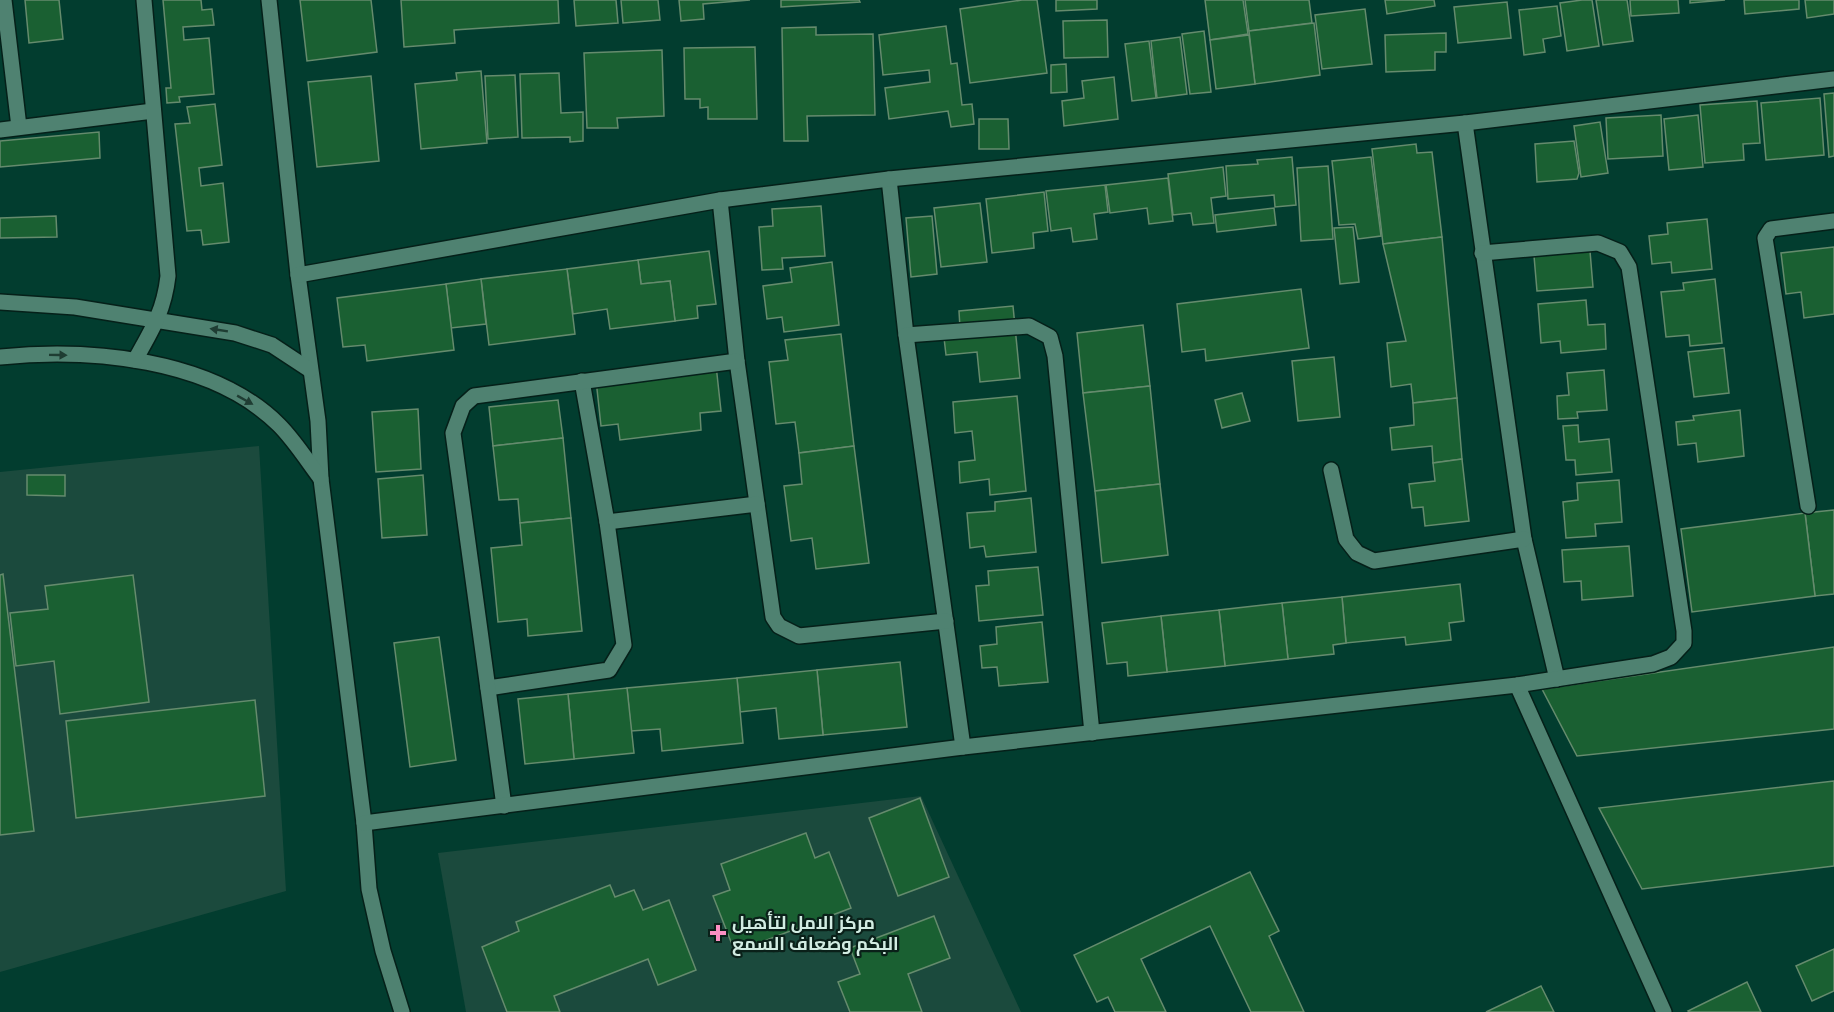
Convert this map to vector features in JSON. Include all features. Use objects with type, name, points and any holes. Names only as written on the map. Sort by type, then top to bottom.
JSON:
[{"type":"street","points":[[4,0],[19,127]]},
{"type":"street","points":[[135,360],[159,319],[165,302],[168,276],[144,0]]},
{"type":"street","points":[[269,0],[298,275],[318,420],[321,480],[364,823],[369,889],[383,951],[402,1012]]},
{"type":"street","points":[[298,275],[720,200],[889,179],[1465,123],[1834,79]]},
{"type":"street","points":[[0,129],[153,111]]},
{"type":"street","points":[[1465,123],[1524,539],[1557,679]]},
{"type":"street","points":[[889,179],[906,335],[963,747]]},
{"type":"street","points":[[720,200],[737,361],[773,617],[779,626],[799,636],[946,621]]},
{"type":"street","points":[[1808,506],[1765,238],[1771,229],[1834,221]]},
{"type":"street","points":[[364,823],[963,747],[1517,685],[1653,663],[1671,657],[1684,642],[1629,267],[1620,252],[1598,243],[1482,253]]},
{"type":"street","points":[[0,302],[39,303],[159,319],[260,340],[285,352],[310,370]]},
{"type":"street","points":[[906,335],[1029,326],[1050,338],[1055,356],[1092,733]]},
{"type":"street","points":[[0,357],[55,354],[135,360],[198,376],[258,407],[280,425],[321,480]]},
{"type":"street","points":[[504,806],[453,433],[456,419],[463,406],[474,396],[737,361]]},
{"type":"street","points":[[488,688],[609,670],[624,645],[607,522],[582,381]]},
{"type":"street","points":[[1330,470],[1346,539],[1357,553],[1374,561],[1524,539]]},
{"type":"street","points":[[607,522],[757,504]]},
{"type":"street","points":[[1517,685],[1664,1012]]},
{"type":"shaded area","points":[[259,446],[286,891],[0,972],[0,472]]},
{"type":"shaded area","name":"مركز الامل لتأهيل البكم وضعاف السمع","points":[[921,796],[1021,1012],[466,1012],[438,853]]},
{"type":"building","points":[[25,0],[59,0],[63,39],[29,43]]},
{"type":"building","points":[[163,0],[201,0],[202,10],[212,9],[214,25],[183,27],[184,40],[209,38],[214,94],[179,97],[180,102],[167,103],[166,88],[171,88]]},
{"type":"building","points":[[300,0],[371,0],[377,52],[307,61]]},
{"type":"building","points":[[401,0],[558,0],[559,23],[454,30],[455,43],[404,47]]},
{"type":"building","points":[[574,0],[616,0],[618,23],[576,26]]},
{"type":"building","points":[[621,0],[658,0],[660,20],[623,23]]},
{"type":"building","points":[[679,0],[750,0],[703,4],[704,19],[681,21]]},
{"type":"building","points":[[781,0],[859,0],[860,2],[781,7]]},
{"type":"building","points":[[1037,0],[1047,73],[970,83],[960,9]]},
{"type":"building","points":[[1056,0],[1097,0],[1097,9],[1056,11]]},
{"type":"building","points":[[1205,0],[1243,0],[1248,34],[1210,40]]},
{"type":"building","points":[[1245,0],[1309,0],[1312,23],[1249,31]]},
{"type":"building","points":[[1385,0],[1434,0],[1435,6],[1387,14]]},
{"type":"building","points":[[1592,0],[1599,46],[1567,51],[1560,3]]},
{"type":"building","points":[[1596,0],[1627,0],[1633,41],[1603,45]]},
{"type":"building","points":[[1630,0],[1678,0],[1679,13],[1631,16]]},
{"type":"building","points":[[1690,0],[1725,0],[1690,3]]},
{"type":"building","points":[[1744,0],[1799,0],[1799,9],[1745,14]]},
{"type":"building","points":[[1805,0],[1834,0],[1834,14],[1807,18]]},
{"type":"building","points":[[1507,2],[1511,38],[1458,43],[1454,7]]},
{"type":"building","points":[[1557,6],[1561,36],[1543,39],[1545,52],[1524,55],[1519,10]]},
{"type":"building","points":[[1365,9],[1372,64],[1322,69],[1315,15]]},
{"type":"building","points":[[1107,20],[1108,57],[1064,58],[1063,21]]},
{"type":"building","points":[[1314,23],[1320,75],[1255,84],[1249,31]]},
{"type":"building","points":[[946,26],[951,64],[957,63],[962,105],[972,104],[974,124],[951,127],[948,111],[889,119],[885,88],[930,82],[929,70],[883,75],[879,35]]},
{"type":"building","points":[[816,27],[816,35],[873,34],[875,115],[807,116],[808,141],[784,141],[782,28]]},
{"type":"building","points":[[1204,31],[1211,92],[1190,94],[1182,34]]},
{"type":"building","points":[[1446,33],[1446,52],[1435,52],[1435,70],[1386,72],[1385,35]]},
{"type":"building","points":[[1249,35],[1255,84],[1216,89],[1210,40]]},
{"type":"building","points":[[1180,37],[1187,94],[1157,98],[1151,41]]},
{"type":"building","points":[[1149,41],[1156,98],[1132,101],[1125,44]]},
{"type":"building","points":[[755,47],[757,119],[708,119],[708,107],[700,108],[700,99],[685,99],[684,48]]},
{"type":"building","points":[[662,50],[664,116],[617,118],[618,128],[587,128],[584,53]]},
{"type":"building","points":[[1066,64],[1067,92],[1051,93],[1051,65]]},
{"type":"building","points":[[481,71],[487,143],[421,149],[415,84],[457,80],[456,73]]},
{"type":"building","points":[[559,73],[561,113],[583,112],[583,141],[570,142],[570,137],[522,138],[520,74]]},
{"type":"building","points":[[515,75],[518,137],[488,139],[485,76]]},
{"type":"building","points":[[371,76],[379,161],[317,167],[308,82]]},
{"type":"building","points":[[1114,77],[1118,119],[1064,126],[1062,101],[1084,98],[1082,81]]},
{"type":"building","points":[[1834,93],[1834,156],[1829,157],[1824,94]]},
{"type":"building","points":[[1820,98],[1824,155],[1766,160],[1761,103]]},
{"type":"building","points":[[1757,101],[1760,143],[1743,144],[1744,160],[1705,163],[1700,105]]},
{"type":"building","points":[[215,104],[222,165],[199,168],[201,186],[223,183],[229,242],[203,245],[201,230],[187,231],[175,124],[190,123],[187,107]]},
{"type":"building","points":[[1661,115],[1663,156],[1608,159],[1606,118]]},
{"type":"building","points":[[1698,115],[1703,167],[1669,170],[1664,119]]},
{"type":"building","points":[[979,119],[1008,119],[1009,149],[979,149]]},
{"type":"building","points":[[1600,122],[1608,173],[1581,177],[1574,126]]},
{"type":"building","points":[[99,132],[100,158],[0,167],[0,141]]},
{"type":"building","points":[[1574,141],[1579,173],[1577,179],[1537,182],[1535,144]]},
{"type":"building","points":[[1416,144],[1417,153],[1432,152],[1442,237],[1383,244],[1372,149]]},
{"type":"building","points":[[1292,157],[1296,205],[1275,207],[1274,195],[1228,199],[1226,166],[1258,164],[1257,160]]},
{"type":"building","points":[[1371,157],[1381,236],[1358,239],[1355,224],[1339,225],[1332,161]]},
{"type":"building","points":[[1328,166],[1333,239],[1301,241],[1297,168]]},
{"type":"building","points":[[1223,167],[1226,196],[1211,198],[1214,223],[1193,225],[1191,213],[1173,215],[1168,174]]},
{"type":"building","points":[[1168,178],[1173,221],[1149,224],[1147,208],[1110,213],[1106,185]]},
{"type":"building","points":[[1105,185],[1108,212],[1094,214],[1097,239],[1073,242],[1071,228],[1051,231],[1046,191]]},
{"type":"building","points":[[1044,192],[1048,231],[1033,233],[1034,248],[992,253],[986,199]]},
{"type":"building","points":[[980,203],[987,262],[941,267],[934,208]]},
{"type":"building","points":[[821,206],[825,256],[782,258],[783,269],[762,270],[759,227],[773,226],[772,209]]},
{"type":"building","points":[[1274,208],[1276,225],[1217,232],[1215,215]]},
{"type":"building","points":[[56,216],[57,237],[0,238],[0,218]]},
{"type":"building","points":[[932,216],[937,274],[911,277],[906,218]]},
{"type":"building","points":[[1707,219],[1712,269],[1672,273],[1671,262],[1652,264],[1649,236],[1668,234],[1667,223]]},
{"type":"building","points":[[1353,227],[1359,282],[1340,284],[1334,228]]},
{"type":"building","points":[[1442,237],[1457,398],[1413,403],[1411,384],[1391,387],[1387,343],[1406,341],[1383,244]]},
{"type":"building","points":[[1834,247],[1834,314],[1804,318],[1801,292],[1786,294],[1781,253]]},
{"type":"building","points":[[709,251],[716,304],[697,306],[698,318],[675,321],[670,281],[641,284],[638,260]]},
{"type":"building","points":[[1590,251],[1593,287],[1537,291],[1534,256]]},
{"type":"building","points":[[638,260],[641,284],[670,281],[675,321],[610,329],[607,309],[573,314],[567,269]]},
{"type":"building","points":[[832,262],[839,325],[784,332],[782,317],[767,319],[763,286],[792,282],[790,268]]},
{"type":"building","points":[[567,269],[575,334],[489,345],[481,279]]},
{"type":"building","points":[[481,279],[486,324],[451,328],[446,284]]},
{"type":"building","points":[[1715,279],[1722,343],[1690,346],[1689,335],[1666,337],[1661,292],[1684,290],[1683,283]]},
{"type":"building","points":[[446,284],[454,350],[367,361],[365,345],[343,347],[337,298]]},
{"type":"building","points":[[1301,289],[1309,348],[1206,361],[1205,349],[1182,352],[1177,304]]},
{"type":"building","points":[[1586,300],[1588,325],[1605,324],[1606,349],[1561,353],[1560,341],[1541,343],[1538,304]]},
{"type":"building","points":[[1013,306],[1020,378],[980,382],[977,352],[946,355],[943,329],[960,328],[959,311]]},
{"type":"building","points":[[1143,325],[1150,386],[1083,393],[1077,333]]},
{"type":"building","points":[[841,334],[854,446],[799,453],[795,422],[776,424],[769,362],[788,360],[785,340]]},
{"type":"building","points":[[1724,348],[1729,393],[1694,397],[1688,352]]},
{"type":"building","points":[[1334,357],[1340,417],[1298,421],[1292,361]]},
{"type":"building","points":[[716,365],[721,411],[700,413],[701,430],[620,440],[618,424],[601,426],[596,380]]},
{"type":"building","points":[[1604,370],[1607,410],[1577,412],[1578,418],[1558,419],[1557,396],[1569,395],[1567,373]]},
{"type":"building","points":[[1150,386],[1160,484],[1095,491],[1083,393]]},
{"type":"building","points":[[1242,393],[1250,421],[1222,428],[1215,400]]},
{"type":"building","points":[[1017,396],[1026,491],[990,495],[989,479],[960,483],[959,462],[975,460],[972,431],[955,433],[953,402]]},
{"type":"building","points":[[1457,398],[1462,459],[1433,463],[1432,446],[1392,450],[1390,428],[1414,425],[1413,403]]},
{"type":"building","points":[[558,400],[563,438],[493,446],[489,407]]},
{"type":"building","points":[[418,409],[421,469],[376,472],[372,412]]},
{"type":"building","points":[[1740,410],[1744,456],[1698,462],[1696,443],[1678,445],[1676,422],[1694,420],[1693,416]]},
{"type":"building","points":[[1578,425],[1579,442],[1609,439],[1612,472],[1576,475],[1575,460],[1566,460],[1563,426]]},
{"type":"building","points":[[563,438],[571,518],[520,523],[518,499],[499,500],[493,446]]},
{"type":"building","points":[[854,446],[869,563],[816,569],[812,538],[791,541],[784,486],[802,484],[799,453]]},
{"type":"building","points":[[1462,459],[1469,521],[1425,526],[1423,507],[1412,508],[1409,484],[1435,481],[1433,463]]},
{"type":"building","points":[[27,475],[65,475],[65,496],[27,495]]},
{"type":"building","points":[[423,475],[427,535],[382,538],[378,479]]},
{"type":"building","points":[[1619,480],[1622,522],[1595,524],[1596,536],[1566,538],[1563,502],[1578,500],[1577,483]]},
{"type":"building","points":[[1160,484],[1168,555],[1102,563],[1095,491]]},
{"type":"building","points":[[1031,498],[1036,552],[986,557],[984,546],[970,548],[967,513],[995,511],[995,502]]},
{"type":"building","points":[[1834,510],[1834,594],[1815,596],[1805,513]]},
{"type":"building","points":[[1805,513],[1815,596],[1692,612],[1681,529]]},
{"type":"building","points":[[571,518],[582,631],[528,636],[527,619],[498,622],[491,548],[522,545],[520,523]]},
{"type":"building","points":[[1629,546],[1633,596],[1582,600],[1581,581],[1564,582],[1562,550]]},
{"type":"building","points":[[1038,567],[1043,615],[979,621],[976,586],[989,585],[988,571]]},
{"type":"building","points":[[3,574],[34,831],[0,835],[0,575]]},
{"type":"building","points":[[133,575],[149,702],[60,714],[54,661],[16,666],[10,613],[48,609],[45,586]]},
{"type":"building","points":[[1460,584],[1464,621],[1449,623],[1451,640],[1406,645],[1405,637],[1346,643],[1342,597]]},
{"type":"building","points":[[1342,597],[1346,643],[1333,645],[1334,654],[1288,659],[1282,603]]},
{"type":"building","points":[[1282,603],[1288,659],[1225,666],[1219,610]]},
{"type":"building","points":[[1219,610],[1225,666],[1167,672],[1161,616]]},
{"type":"building","points":[[1161,616],[1167,672],[1128,676],[1127,662],[1107,664],[1102,623]]},
{"type":"building","points":[[1042,622],[1048,682],[999,686],[997,667],[982,668],[980,646],[997,644],[996,627]]},
{"type":"building","points":[[439,637],[456,760],[410,767],[394,643]]},
{"type":"building","points":[[1834,647],[1834,729],[1577,756],[1542,689]]},
{"type":"building","points":[[900,662],[907,727],[823,735],[817,670]]},
{"type":"building","points":[[817,670],[823,735],[779,739],[776,708],[740,712],[737,678]]},
{"type":"building","points":[[737,678],[743,743],[662,751],[660,729],[631,731],[627,688]]},
{"type":"building","points":[[627,688],[634,753],[574,759],[568,694]]},
{"type":"building","points":[[568,694],[574,759],[525,764],[518,699]]},
{"type":"building","points":[[255,700],[265,796],[76,818],[66,721]]},
{"type":"building","points":[[1834,781],[1834,866],[1642,889],[1599,808]]},
{"type":"building","points":[[920,798],[949,877],[898,896],[869,818]]},
{"type":"building","points":[[806,833],[815,858],[829,852],[851,908],[735,952],[713,896],[730,890],[721,864]]},
{"type":"building","points":[[1250,872],[1279,931],[1269,936],[1304,1012],[1251,1012],[1210,926],[1141,959],[1166,1012],[1115,1012],[1108,997],[1097,1002],[1074,955]]},
{"type":"building","points":[[610,885],[615,897],[634,890],[643,910],[669,900],[696,970],[658,985],[648,959],[554,996],[560,1012],[507,1012],[482,947],[519,931],[516,922]]},
{"type":"building","points":[[934,916],[950,958],[908,974],[922,1012],[850,1012],[838,982],[860,974],[850,948]]},
{"type":"building","points":[[1834,949],[1834,991],[1812,1001],[1796,966]]},
{"type":"building","points":[[1747,982],[1761,1012],[1688,1011]]},
{"type":"building","points":[[1541,986],[1554,1012],[1486,1012]]},
{"type":"place","name":"مركز الامل لتأهيل البكم وضعاف السمع","points":[[718,933]]}]
